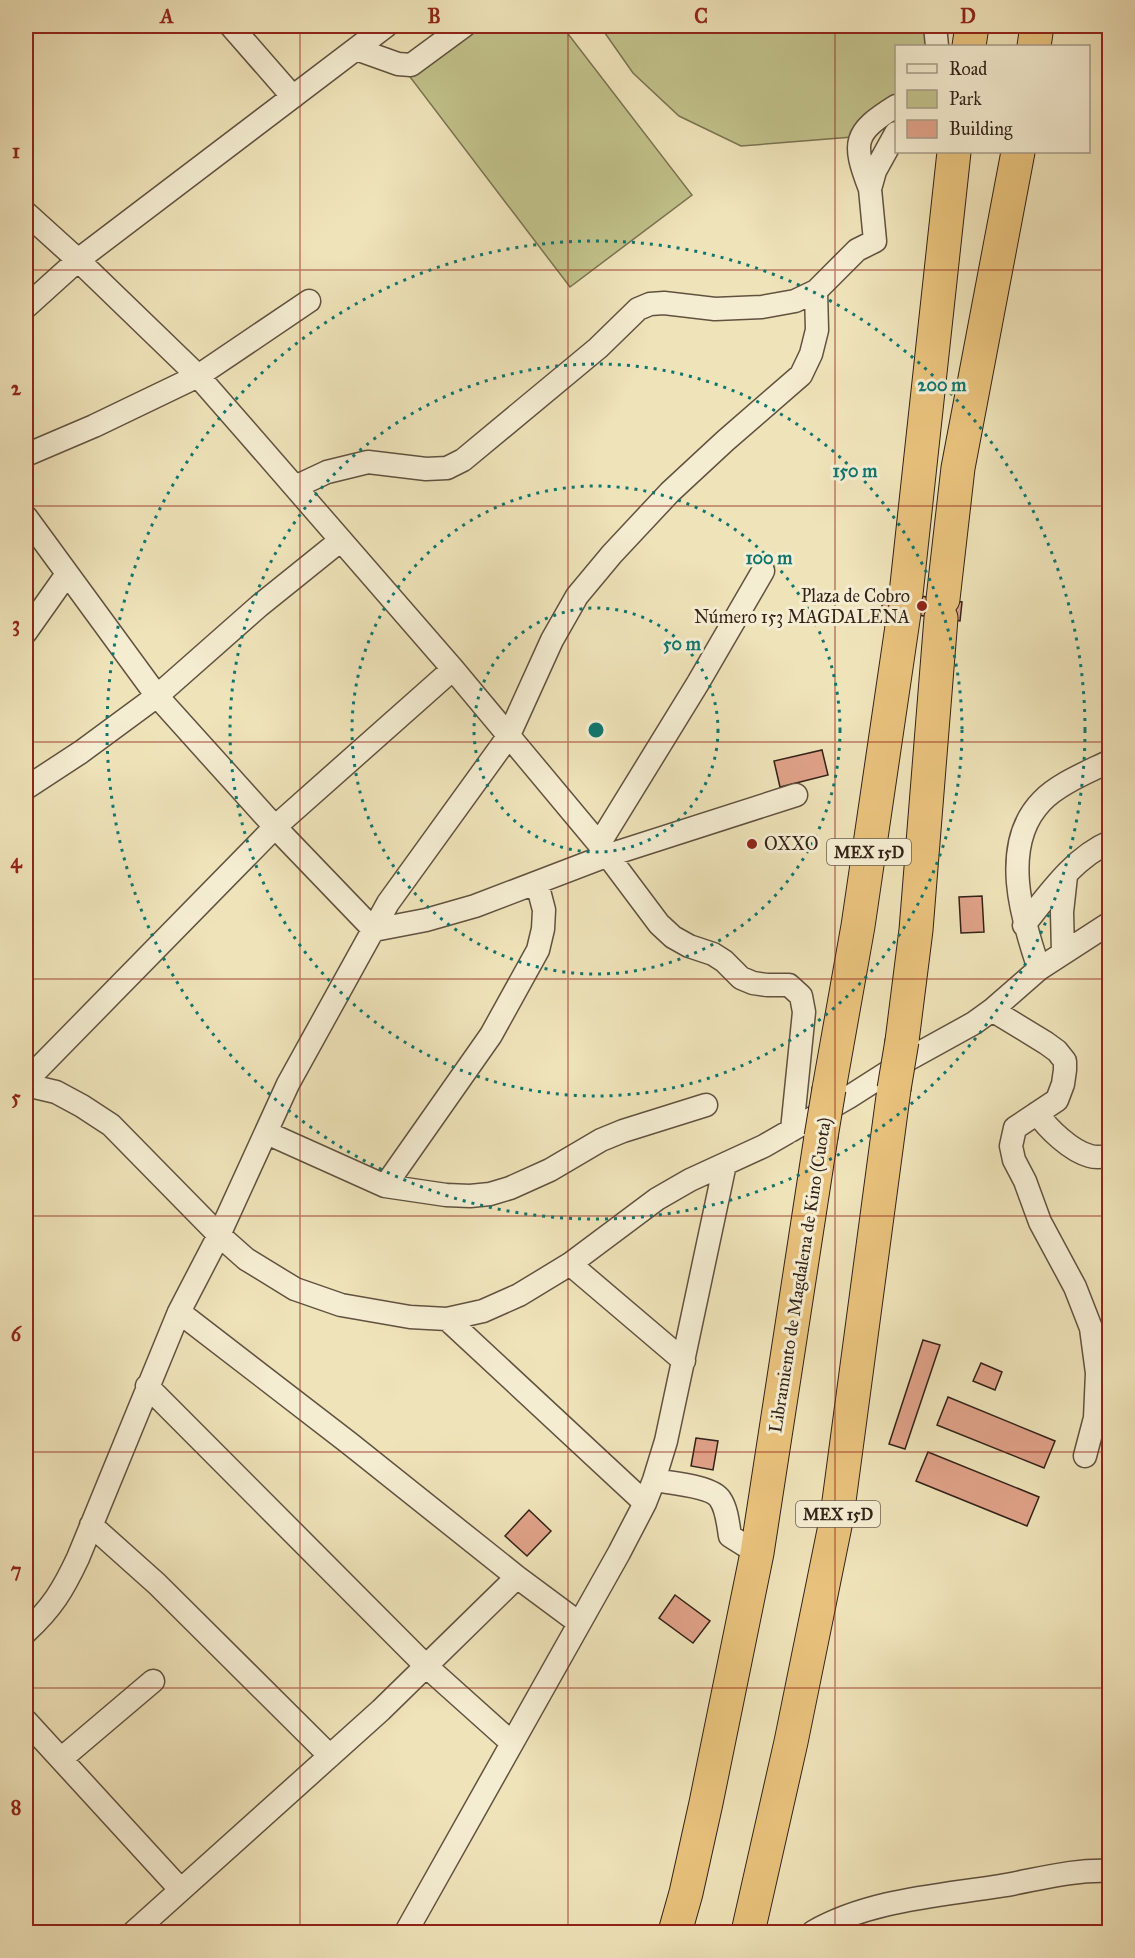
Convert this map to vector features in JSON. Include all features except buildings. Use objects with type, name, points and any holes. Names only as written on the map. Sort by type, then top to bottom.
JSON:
[{"type":"highway","points":[[969,45],[972,26]]},
{"type":"highway","points":[[1034,45],[1037,26]]},
{"type":"highway","name":"Libramiento de Magdalena de Kino (Cuota)","points":[[675,1932],[704,1814],[757,1553],[806,1134],[829,1089],[858,926],[905,604],[954,153]]},
{"type":"highway","name":"MEX 15D","points":[[748,1932],[791,1742],[837,1516],[916,930],[942,609],[958,468],[1018,153]]},
{"type":"street","points":[[231,26],[293,97]]},
{"type":"street","points":[[26,306],[78,260],[386,26]]},
{"type":"street","points":[[356,49],[398,64],[411,65],[464,26]]},
{"type":"street","points":[[935,26],[937,45]]},
{"type":"street","points":[[295,487],[327,472],[368,462],[426,469],[447,468],[464,460],[598,348],[638,309],[650,304],[664,303],[715,309],[762,307],[795,301],[816,291],[857,250],[875,242],[870,189],[858,150],[861,135],[868,127],[895,107]]},
{"type":"street","points":[[870,189],[875,171],[895,136]]},
{"type":"street","points":[[26,213],[198,376],[453,669],[602,850],[658,924],[689,946],[713,954],[724,961],[741,978],[760,984],[789,985],[801,996],[804,1012],[806,1134]]},
{"type":"street","points":[[26,1632],[49,1610],[63,1590],[179,1312],[219,1235],[288,1084],[388,903],[508,737],[552,640],[577,596],[612,554],[670,492],[801,375],[811,354],[817,330],[816,291]]},
{"type":"street","points":[[26,455],[94,426],[198,376],[309,302]]},
{"type":"street","points":[[26,518],[157,696],[275,826],[374,930]]},
{"type":"street","points":[[26,788],[81,752],[157,696],[259,606],[341,540]]},
{"type":"street","points":[[602,850],[763,571]]},
{"type":"street","points":[[26,632],[67,574]]},
{"type":"street","points":[[26,1081],[275,826],[453,669]]},
{"type":"street","points":[[1039,969],[1024,925],[1019,901],[1020,848],[1025,826],[1031,813],[1044,799],[1110,761]]},
{"type":"street","points":[[374,930],[426,920],[475,906],[537,883],[602,850],[796,795]]},
{"type":"street","points":[[1024,925],[1065,876],[1095,848],[1110,842]]},
{"type":"street","points":[[1063,953],[1062,912],[1065,876]]},
{"type":"street","points":[[385,1186],[491,1035],[538,950],[543,929],[544,910],[537,883]]},
{"type":"street","points":[[26,1085],[56,1092],[111,1125],[219,1235],[246,1259],[296,1289],[341,1305],[410,1317],[447,1319],[483,1311],[519,1295],[570,1264],[657,1199],[690,1180],[764,1146],[806,1134],[849,1097],[907,1060],[974,1023],[1039,969],[1110,923]]},
{"type":"street","points":[[992,1010],[1046,1042],[1065,1061],[1063,1084],[1057,1100],[1015,1128],[1011,1146],[1014,1160],[1025,1180],[1040,1222],[1075,1287],[1091,1328],[1097,1373],[1096,1407],[1084,1456]]},
{"type":"street","points":[[267,1132],[385,1186],[446,1196],[490,1194],[510,1188],[550,1170],[601,1140],[706,1105]]},
{"type":"street","points":[[1037,1113],[1045,1125],[1078,1151],[1090,1156],[1110,1156]]},
{"type":"street","points":[[406,1932],[645,1503],[666,1441],[725,1164]]},
{"type":"street","points":[[570,1264],[684,1361]]},
{"type":"street","points":[[179,1312],[579,1623]]},
{"type":"street","points":[[447,1319],[645,1503]]},
{"type":"street","points":[[147,1386],[426,1666],[512,1743]]},
{"type":"street","points":[[654,1480],[715,1493],[723,1504],[730,1536],[757,1553]]},
{"type":"street","points":[[91,1525],[157,1584],[330,1756]]},
{"type":"street","points":[[134,1932],[330,1756],[517,1577]]},
{"type":"street","points":[[61,1759],[153,1682]]},
{"type":"street","points":[[26,1721],[180,1889]]},
{"type":"street","points":[[813,1932],[848,1915],[913,1899],[1072,1872],[1110,1871]]},
{"type":"green space","points":[[470,26],[562,26],[692,195],[570,287],[407,73]]},
{"type":"green space","points":[[600,26],[935,26],[930,45],[895,45],[895,108],[865,136],[741,146],[679,116],[633,73]]},
{"type":"place","name":"Plaza de Cobro Número 153 MAGDALENA","points":[[922,606]]},
{"type":"place","name":"OXXO","points":[[752,844]]}]
